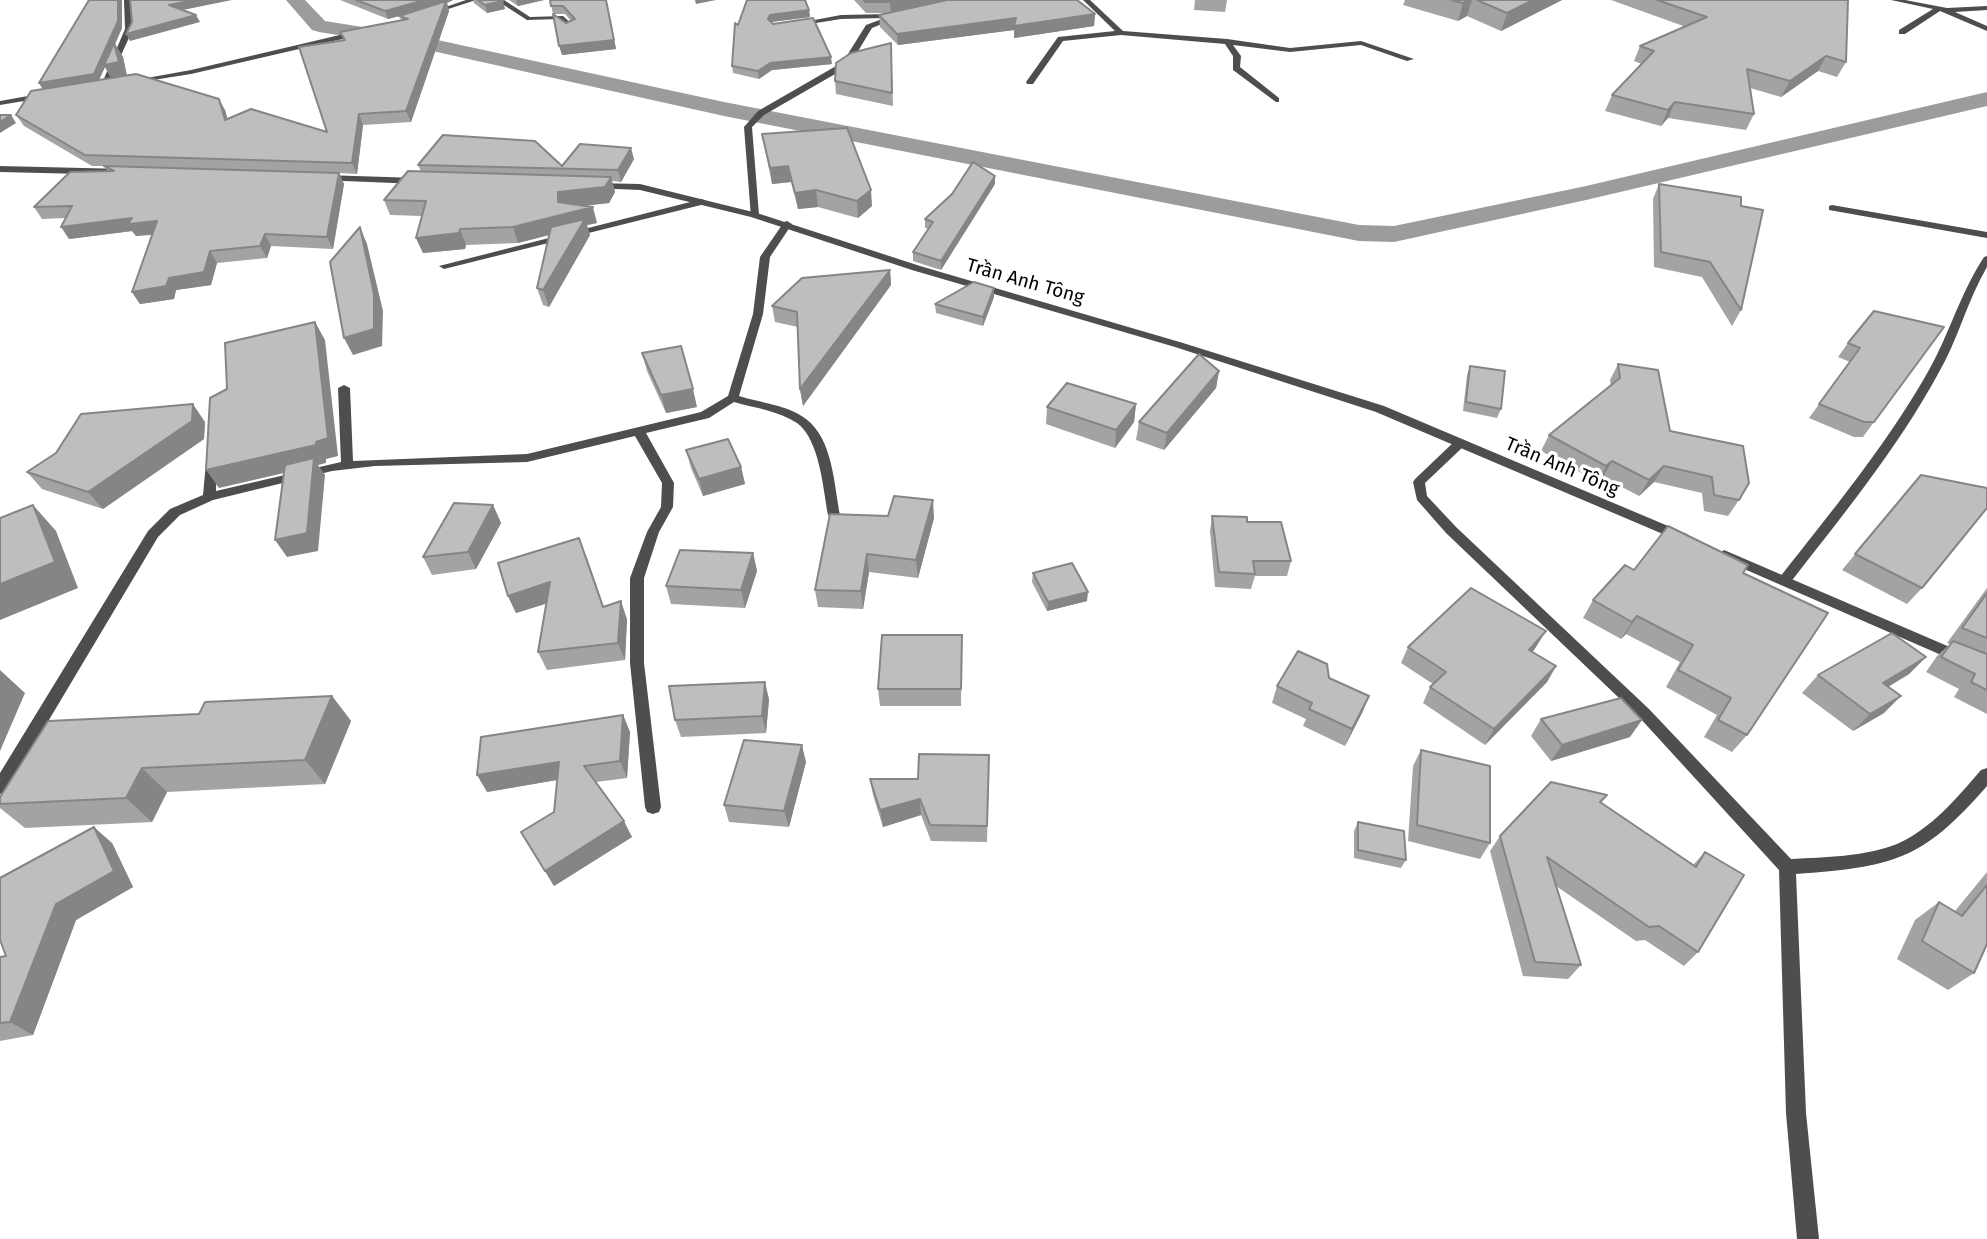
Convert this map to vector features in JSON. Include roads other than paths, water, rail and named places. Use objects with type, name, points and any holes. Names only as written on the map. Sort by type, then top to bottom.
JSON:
[{"type":"street","points":[[103,86],[129,29],[127,0]]},
{"type":"street","points":[[424,15],[473,0]]},
{"type":"street","points":[[499,0],[529,19],[561,17],[571,27]]},
{"type":"street","points":[[1086,0],[1121,33]]},
{"type":"street","points":[[1894,0],[1947,10],[1987,8]]},
{"type":"street","points":[[1902,32],[1938,9]]},
{"type":"street","points":[[1947,10],[1987,29]]},
{"type":"street","points":[[754,215],[748,127],[759,115],[846,64],[869,27],[902,15]]},
{"type":"street","points":[[787,25],[841,17],[893,17]]},
{"type":"street","points":[[128,82],[191,72],[375,29]]},
{"type":"street","points":[[1030,82],[1061,39],[1121,33],[1227,41],[1290,50],[1361,43],[1410,59]]},
{"type":"street","points":[[1227,41],[1237,56],[1236,68],[1276,100]]},
{"type":"street","points":[[90,88],[116,84]]},
{"type":"street","points":[[0,103],[51,94]]},
{"type":"street","points":[[0,169],[133,172]]},
{"type":"street","points":[[313,178],[425,181]]},
{"type":"street","name":"Trần Anh Tông","points":[[589,186],[640,187],[787,224],[916,268],[1179,345],[1380,409],[1697,543]]},
{"type":"street","points":[[443,266],[702,202]]},
{"type":"street","points":[[1832,208],[1987,235]]},
{"type":"street","points":[[0,787],[153,534],[175,512],[209,498],[347,465],[527,458],[705,415],[733,398],[758,314],[765,257],[787,224]]},
{"type":"street","points":[[1784,580],[1866,477],[1933,374],[1977,275],[1987,260]]},
{"type":"street","points":[[344,388],[347,465]]},
{"type":"street","points":[[733,398],[787,415],[808,426],[820,450],[834,515]]},
{"type":"street","points":[[639,432],[668,483],[667,507],[653,532],[638,578],[637,663],[653,807]]},
{"type":"street","points":[[1460,443],[1419,482],[1421,497],[1451,530],[1644,713],[1787,867],[1796,1113],[1808,1239]]},
{"type":"street","points":[[209,498],[211,445]]},
{"type":"street","points":[[1710,549],[1987,669]]},
{"type":"street","points":[[1787,867],[1886,854],[1912,845],[1963,803],[1987,775]]},
{"type":"waterway","points":[[295,0],[319,26],[419,42],[724,109],[1359,233],[1394,234],[1586,193],[1987,99]]}]
